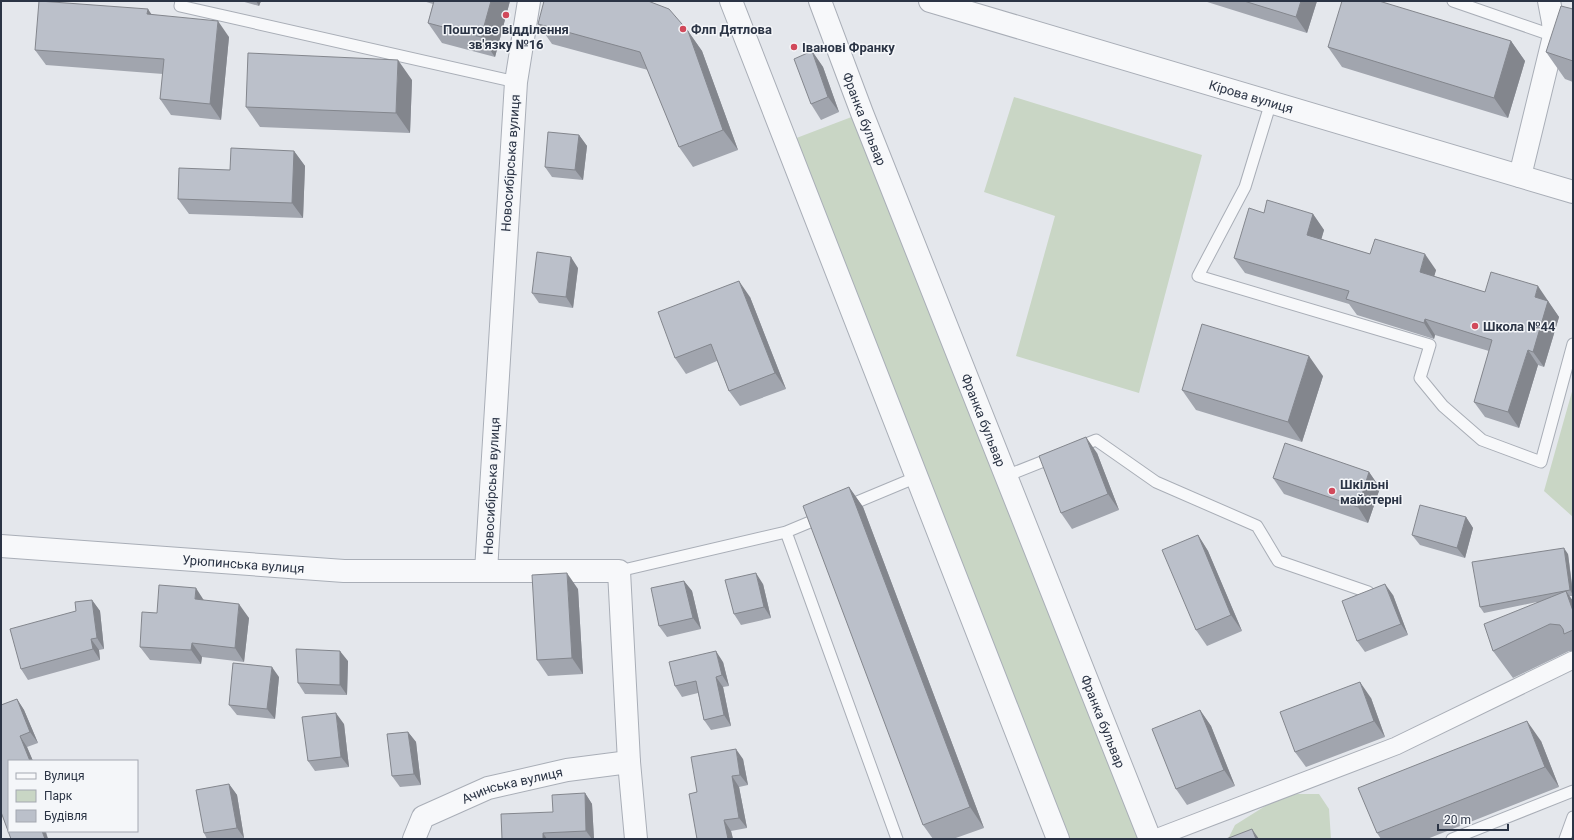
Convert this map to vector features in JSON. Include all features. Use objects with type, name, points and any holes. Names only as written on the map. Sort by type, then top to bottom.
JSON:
[{"type":"street","name":"Новосибірська вулиця","points":[[529,1],[516,82],[486,571],[620,570]]},
{"type":"street","points":[[731,1],[1058,839]]},
{"type":"street","name":"Франка бульвар","points":[[820,1],[862,113],[1151,839]]},
{"type":"street","points":[[1520,176],[1554,36],[1549,1]]},
{"type":"street","name":"Кірова вулиця","points":[[938,2],[1573,192]]},
{"type":"street","name":"Урюпинська вулиця","points":[[1,546],[344,571],[486,571]]},
{"type":"street","points":[[620,570],[629,762],[636,839]]},
{"type":"street","points":[[1151,839],[1396,746],[1573,660]]},
{"type":"street","name":"Ачинська вулиця","points":[[414,839],[423,817],[488,788],[567,770],[629,762]]},
{"type":"lane","points":[[181,1],[180,6],[516,82]]},
{"type":"lane","points":[[1453,1],[1554,36]]},
{"type":"lane","points":[[1271,102],[1245,187],[1198,276],[1430,345],[1420,378],[1443,406],[1482,440],[1541,462],[1573,344]]},
{"type":"lane","points":[[1006,476],[1096,440],[1156,482],[1257,526],[1278,561],[1368,592]]},
{"type":"lane","points":[[620,570],[786,532],[917,477]]},
{"type":"lane","points":[[786,532],[897,839]]},
{"type":"lane","points":[[1452,839],[1573,791]]},
{"type":"lane","points":[[1565,839],[1573,817]]},
{"type":"green space","points":[[1014,97],[1202,155],[1139,393],[1016,356],[1055,216],[984,192]]},
{"type":"green space","points":[[862,113],[1150,839],[1058,839],[786,142]]},
{"type":"green space","points":[[1573,388],[1573,517],[1544,491]]},
{"type":"green space","points":[[1319,794],[1329,809],[1331,839],[1233,839],[1229,837],[1235,825],[1281,796]]},
{"type":"building","points":[[39,1],[148,9],[147,14],[218,21],[210,104],[160,99],[164,59],[35,50]]},
{"type":"building","points":[[434,1],[491,1],[481,37],[428,23]]},
{"type":"building","points":[[544,1],[648,1],[669,9],[688,31],[723,130],[679,147],[640,52],[538,24]]},
{"type":"building","points":[[1244,1],[1301,1],[1296,17]]},
{"type":"building","points":[[1342,1],[1379,1],[1511,41],[1494,98],[1328,47]]},
{"type":"building","points":[[1561,6],[1573,9],[1573,61],[1546,52]]},
{"type":"building","points":[[812,51],[828,97],[811,104],[794,59]]},
{"type":"building","points":[[248,53],[398,60],[396,113],[246,107]]},
{"type":"building","points":[[548,132],[579,135],[575,170],[545,167]]},
{"type":"building","points":[[231,148],[294,151],[292,203],[178,199],[179,168],[230,170]]},
{"type":"building","name":"Школа №44","points":[[1267,200],[1313,214],[1307,235],[1370,254],[1375,239],[1425,254],[1420,272],[1485,292],[1491,272],[1538,286],[1535,297],[1548,301],[1533,352],[1528,350],[1508,412],[1474,402],[1492,340],[1425,319],[1424,323],[1346,299],[1349,291],[1234,258],[1249,208],[1264,213]]},
{"type":"building","points":[[537,252],[571,257],[566,297],[532,293]]},
{"type":"building","points":[[739,281],[775,373],[729,391],[711,344],[675,358],[658,312]]},
{"type":"building","points":[[1202,324],[1309,356],[1288,422],[1182,390]]},
{"type":"building","points":[[1086,437],[1108,494],[1061,513],[1039,456]]},
{"type":"building","points":[[1285,443],[1369,472],[1358,507],[1273,478]]},
{"type":"building","points":[[849,487],[970,807],[923,825],[803,506]]},
{"type":"building","points":[[1420,505],[1466,517],[1457,548],[1412,535]]},
{"type":"building","points":[[1198,535],[1231,615],[1196,630],[1162,550]]},
{"type":"building","points":[[1564,548],[1570,590],[1480,607],[1472,562]]},
{"type":"building","points":[[567,573],[572,658],[537,660],[532,575]]},
{"type":"building","points":[[756,573],[764,607],[734,614],[725,580]]},
{"type":"building","points":[[684,581],[693,618],[659,626],[651,588]]},
{"type":"building","points":[[1385,584],[1401,624],[1357,641],[1342,601]]},
{"type":"building","points":[[159,585],[196,588],[195,599],[239,604],[235,648],[192,643],[191,650],[140,647],[142,612],[157,613]]},
{"type":"building","points":[[1566,591],[1573,611],[1573,630],[1564,634],[1560,625],[1550,624],[1493,651],[1484,624]]},
{"type":"building","points":[[92,600],[97,638],[91,639],[93,649],[21,669],[10,629],[76,611],[75,602]]},
{"type":"building","points":[[296,649],[340,651],[340,685],[298,683]]},
{"type":"building","points":[[716,651],[722,675],[716,677],[724,715],[704,720],[696,681],[675,686],[669,662]]},
{"type":"building","points":[[233,663],[272,667],[267,709],[229,705]]},
{"type":"building","points":[[1360,682],[1374,721],[1295,752],[1280,712]]},
{"type":"building","points":[[17,699],[30,732],[20,736],[30,760],[8,760],[8,831],[1,812],[1,705]]},
{"type":"building","points":[[1200,710],[1224,770],[1176,789],[1152,729]]},
{"type":"building","points":[[336,713],[341,757],[308,761],[302,717]]},
{"type":"building","points":[[1527,721],[1545,767],[1377,833],[1358,788]]},
{"type":"building","points":[[408,732],[414,774],[392,776],[387,734]]},
{"type":"building","points":[[736,749],[740,775],[732,776],[739,818],[724,820],[728,839],[697,839],[689,794],[697,792],[691,757]]},
{"type":"building","points":[[229,784],[237,828],[204,833],[196,790]]},
{"type":"building","points":[[585,793],[586,831],[543,833],[543,839],[502,839],[501,814],[553,812],[552,795]]},
{"type":"building","points":[[1252,829],[1256,839],[1226,839]]},
{"type":"building","points":[[8,832],[42,832],[45,839],[11,839]]},
{"type":"place","name":"Поштове відділення зв'язку №16","points":[[506,15]]},
{"type":"place","name":"Флп Дятлова","points":[[683,29]]},
{"type":"place","name":"Іванові Франку","points":[[794,47]]},
{"type":"place","name":"Школа №44","points":[[1475,326]]},
{"type":"place","name":"Шкільні майстерні","points":[[1332,491]]}]
